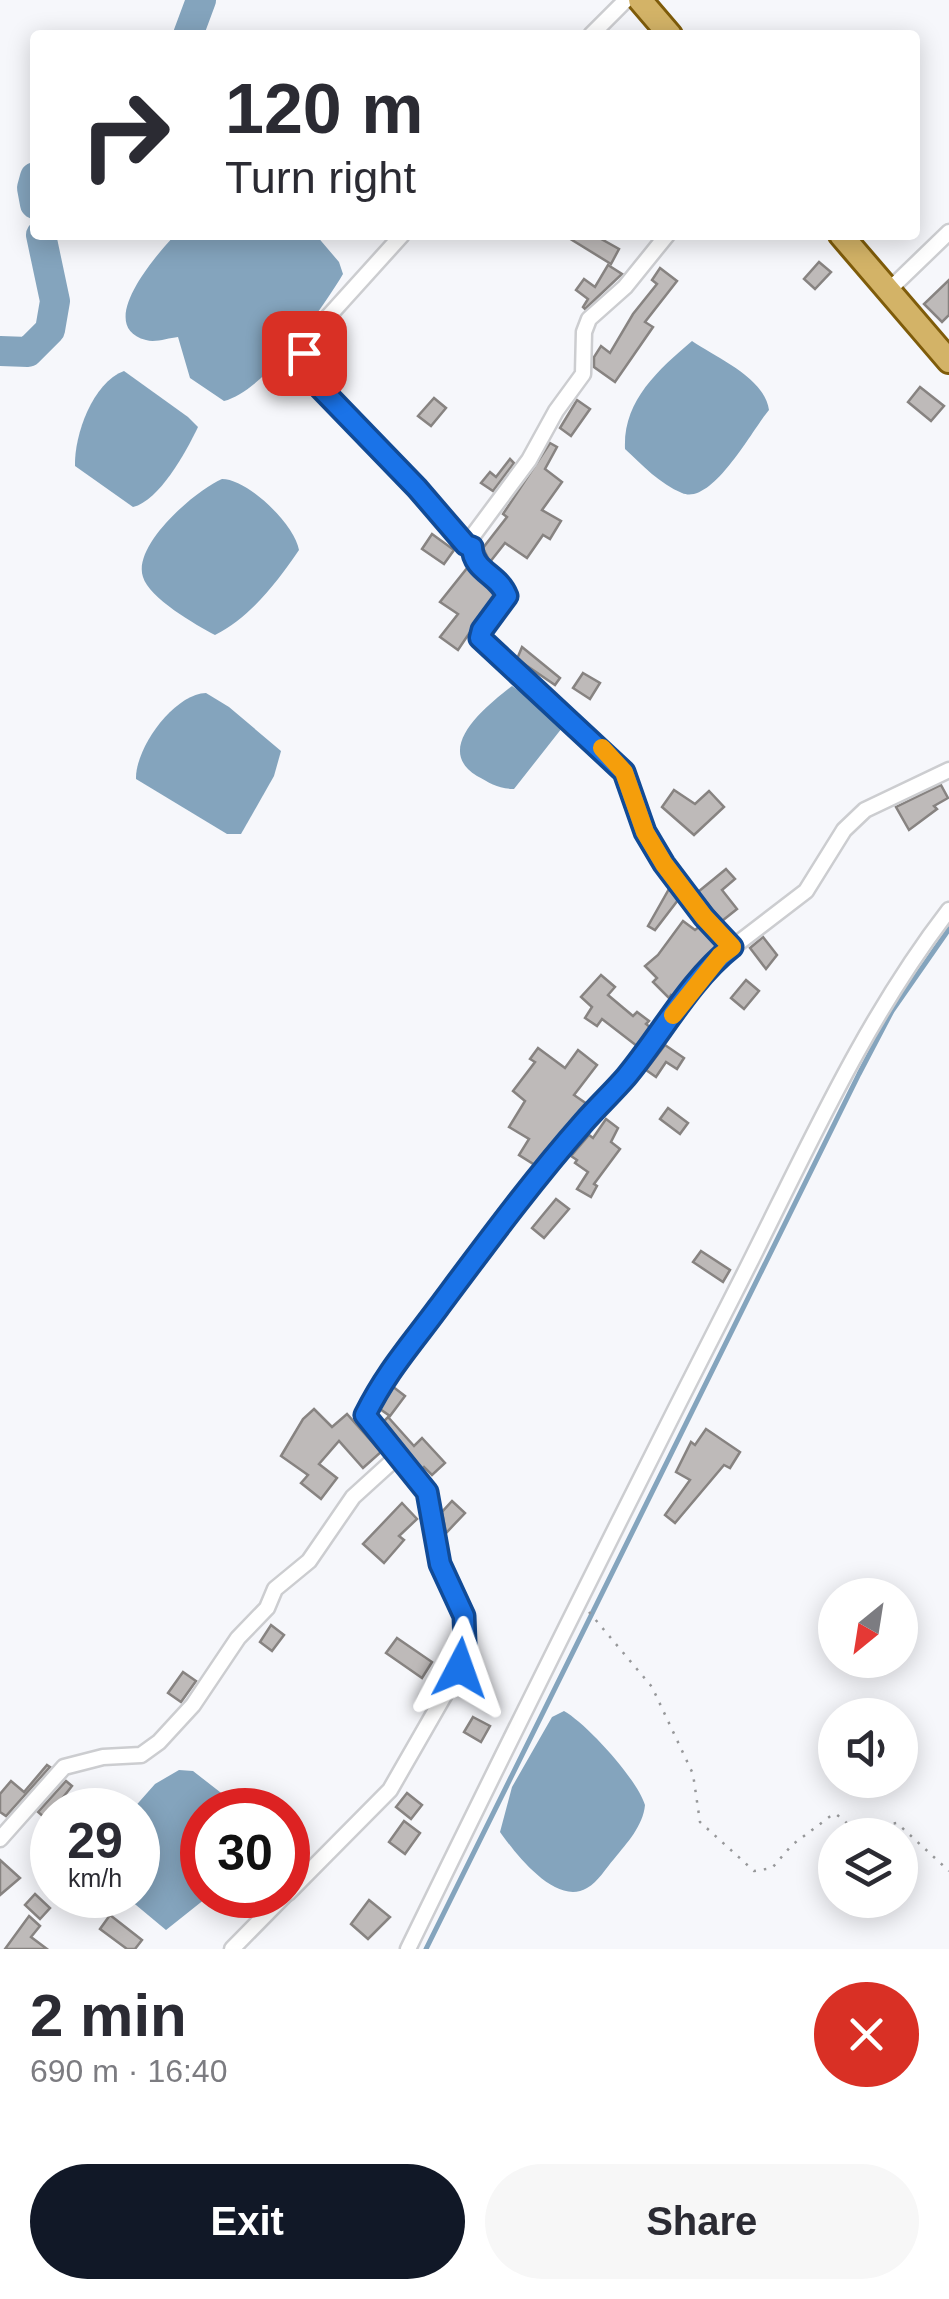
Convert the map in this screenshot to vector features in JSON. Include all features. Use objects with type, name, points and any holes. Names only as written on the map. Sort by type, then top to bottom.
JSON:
[{"type":"main road","points":[[640,0],[666,30]]},
{"type":"main road","points":[[845,240],[949,361]]},
{"type":"street","points":[[596,30],[626,0]]},
{"type":"street","points":[[889,290],[949,232]]},
{"type":"street","points":[[397,240],[308,339],[302,369],[472,547],[478,566],[498,582],[507,596],[480,638],[624,772],[645,832],[664,864],[732,947]]},
{"type":"street","points":[[466,545],[529,460],[556,411],[583,374],[584,332],[589,319],[625,287],[663,240]]},
{"type":"street","points":[[310,1870],[390,1790],[460,1668],[465,1643],[464,1616],[440,1564],[427,1492],[365,1415],[382,1380],[553,1159],[626,1077],[720,956],[806,891],[844,830],[865,810],[949,770]]},
{"type":"street","points":[[408,1949],[578,1599],[883,1006],[949,910]]},
{"type":"street","points":[[0,1839],[64,1766],[102,1757],[141,1755],[159,1742],[192,1705],[238,1638],[266,1608],[275,1589],[309,1560],[353,1497],[397,1458]]},
{"type":"street","points":[[232,1949],[262,1918]]},
{"type":"path","points":[[578,1599],[652,1687],[693,1774],[700,1822],[744,1865],[754,1871],[772,1868],[792,1845],[818,1825]]},
{"type":"path","points":[[918,1842],[949,1871]]},
{"type":"water","points":[[171,240],[320,240],[339,262],[343,274],[274,366],[240,394],[224,401],[190,378],[178,337],[146,340],[131,332],[126,320],[127,305]]},
{"type":"water","points":[[692,341],[749,379],[759,388],[769,410],[718,478],[694,494],[666,485],[625,449],[636,402],[666,364]]},
{"type":"water","points":[[124,371],[198,427],[162,486],[133,507],[75,466],[78,440],[88,411],[103,386]]},
{"type":"water","points":[[222,479],[244,487],[269,505],[289,528],[299,550],[251,609],[215,635],[154,594],[143,577],[142,564],[156,535],[169,520],[197,494]]},
{"type":"water","points":[[512,686],[544,708],[562,728],[514,789],[499,787],[477,776],[460,754],[462,741],[477,717]]},
{"type":"water","points":[[206,693],[281,751],[274,776],[241,834],[227,834],[136,779],[142,753],[159,725],[181,702]]},
{"type":"water","points":[[564,1711],[610,1753],[645,1805],[634,1834],[602,1875],[587,1888],[575,1892],[562,1890],[538,1875],[500,1832],[512,1787],[552,1717]]},
{"type":"water","points":[[179,1770],[193,1771],[215,1788],[180,1788],[181,1918],[166,1930],[152,1918],[160,1918],[160,1788],[151,1788]]},
{"type":"building","points":[[572,240],[603,240],[619,249],[611,264]]},
{"type":"building","points":[[819,262],[831,272],[815,289],[804,279]]},
{"type":"building","points":[[608,265],[622,274],[585,309],[588,299],[576,290],[584,279],[595,287]]},
{"type":"building","points":[[660,268],[677,281],[645,322],[653,327],[615,382],[594,367],[594,357],[601,346],[610,353],[657,284],[652,280]]},
{"type":"building","points":[[949,280],[949,315],[942,322],[924,304]]},
{"type":"building","points":[[920,387],[944,406],[931,421],[908,402]]},
{"type":"building","points":[[434,398],[446,408],[431,426],[418,416]]},
{"type":"building","points":[[577,400],[590,409],[571,436],[560,428]]},
{"type":"building","points":[[550,443],[557,447],[545,469],[562,482],[542,510],[561,521],[550,539],[543,535],[527,558],[505,543],[490,562],[483,548],[507,517],[503,514]]},
{"type":"building","points":[[510,459],[514,463],[493,491],[481,483],[490,472],[496,477]]},
{"type":"building","points":[[432,534],[454,550],[444,564],[422,549]]},
{"type":"building","points":[[468,567],[495,595],[458,650],[440,637],[458,614],[440,602]]},
{"type":"building","points":[[522,647],[560,678],[555,685],[517,659]]},
{"type":"building","points":[[583,673],[600,683],[590,699],[573,688]]},
{"type":"building","points":[[941,785],[948,798],[909,830],[896,807]]},
{"type":"building","points":[[674,790],[695,804],[709,791],[724,807],[694,835],[662,807]]},
{"type":"building","points":[[726,869],[735,879],[722,890],[737,909],[722,921],[698,892]]},
{"type":"building","points":[[669,889],[678,900],[655,930],[648,926]]},
{"type":"building","points":[[683,921],[695,930],[699,927],[717,946],[675,998],[669,998],[653,982],[657,978],[645,966]]},
{"type":"building","points":[[763,937],[777,955],[766,969],[750,948]]},
{"type":"building","points":[[601,975],[615,987],[608,995],[633,1016],[637,1012],[649,1021],[646,1024],[651,1028],[637,1046],[602,1019],[597,1026],[585,1018],[592,1007],[581,997]]},
{"type":"building","points":[[746,980],[759,991],[744,1009],[731,998]]},
{"type":"building","points":[[665,1045],[684,1058],[677,1069],[666,1062],[656,1077],[646,1070]]},
{"type":"building","points":[[538,1048],[565,1068],[578,1050],[597,1065],[574,1095],[587,1104],[535,1165],[519,1155],[529,1139],[509,1127],[525,1101],[513,1091],[535,1062],[530,1059]]},
{"type":"building","points":[[668,1108],[688,1123],[680,1134],[660,1119]]},
{"type":"building","points":[[606,1119],[618,1128],[611,1142],[620,1149],[594,1184],[597,1186],[591,1197],[577,1189],[588,1172],[571,1156],[589,1135],[593,1138]]},
{"type":"building","points":[[556,1199],[569,1209],[544,1238],[532,1228]]},
{"type":"building","points":[[701,1251],[730,1270],[723,1282],[693,1262]]},
{"type":"building","points":[[392,1386],[405,1396],[390,1416],[380,1409]]},
{"type":"building","points":[[314,1409],[332,1427],[347,1414],[381,1452],[363,1468],[339,1441],[319,1464],[337,1478],[321,1499],[301,1483],[308,1475],[281,1456],[303,1419]]},
{"type":"building","points":[[388,1417],[414,1446],[422,1438],[445,1463],[432,1475],[422,1469],[384,1421]]},
{"type":"building","points":[[706,1429],[740,1452],[730,1468],[724,1465],[675,1523],[665,1515],[690,1480],[676,1472],[691,1442],[695,1445]]},
{"type":"building","points":[[452,1501],[465,1513],[446,1533],[442,1512]]},
{"type":"building","points":[[402,1503],[417,1519],[399,1536],[404,1540],[384,1563],[363,1544]]},
{"type":"building","points":[[271,1625],[284,1635],[272,1651],[260,1642]]},
{"type":"building","points":[[397,1638],[432,1662],[422,1678],[386,1653]]},
{"type":"building","points":[[183,1672],[196,1681],[181,1702],[168,1693]]},
{"type":"building","points":[[473,1717],[490,1726],[481,1742],[464,1732]]},
{"type":"building","points":[[47,1765],[50,1767],[6,1816],[0,1812],[0,1794],[11,1781],[24,1792]]},
{"type":"building","points":[[407,1793],[422,1805],[411,1819],[396,1807]]},
{"type":"building","points":[[404,1821],[420,1833],[405,1854],[389,1842]]},
{"type":"building","points":[[0,1860],[20,1878],[0,1895]]},
{"type":"building","points":[[369,1900],[390,1917],[368,1939],[351,1924]]},
{"type":"building","points":[[29,1916],[40,1926],[31,1937],[47,1949],[5,1949]]},
{"type":"building","points":[[108,1918],[114,1918],[142,1940],[135,1949],[127,1949],[100,1929]]},
{"type":"waterway","points":[[190,30],[201,0]]},
{"type":"waterway","points":[[0,351],[28,352],[50,330],[55,301],[42,240]]},
{"type":"waterway","points":[[426,1949],[859,1074],[892,1011],[949,929]]},
{"type":"slow traffic","points":[[602,748],[624,772],[645,832],[664,864],[732,947],[720,956],[673,1015]]},
{"type":"route","points":[[304,353],[302,369],[472,547],[472,557],[478,566],[504,588],[507,596],[480,638],[624,772],[645,832],[664,864],[732,947],[720,956],[626,1077],[584,1122],[406,1345],[382,1380],[365,1415],[427,1492],[440,1564],[464,1616],[465,1643],[460,1668]]}]
